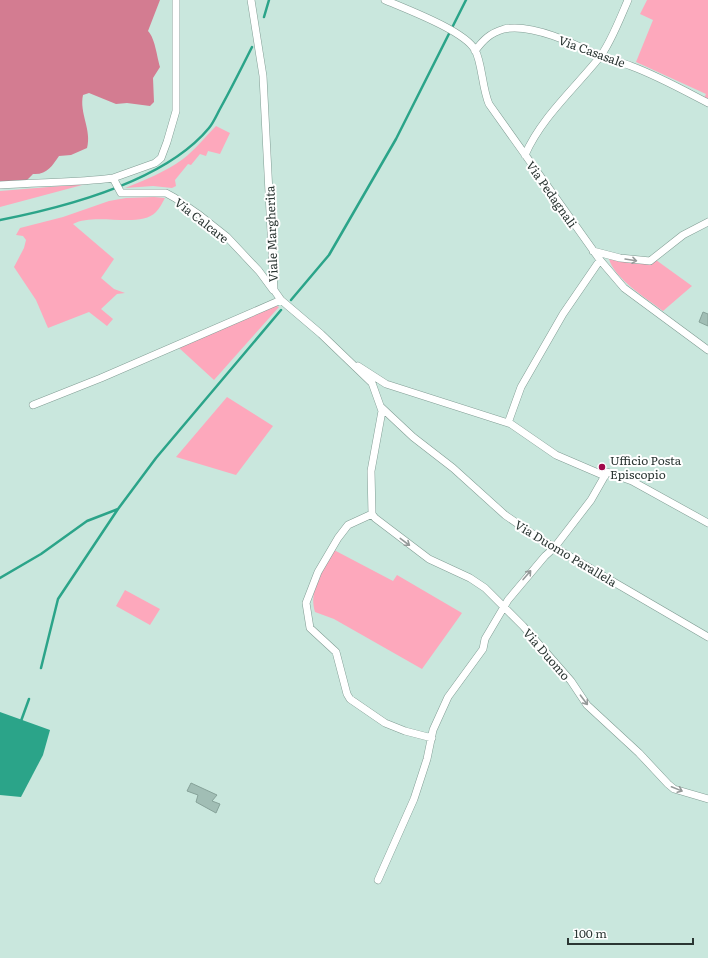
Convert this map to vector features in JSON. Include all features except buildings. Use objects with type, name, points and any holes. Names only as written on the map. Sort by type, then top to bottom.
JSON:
[{"type":"street","points":[[0,185],[41,182],[114,180],[154,163],[161,158],[176,111],[176,0]]},
{"type":"street","name":"Viale Margherita","points":[[251,0],[263,76],[274,290],[281,300],[372,383],[381,407],[381,419],[371,471],[373,516]]},
{"type":"street","points":[[385,0],[453,32],[468,42],[476,51]]},
{"type":"street","points":[[525,155],[528,146],[548,118],[601,56],[628,0]]},
{"type":"street","name":"Via Casasale","points":[[476,51],[484,40],[491,34],[505,29],[516,29],[541,33],[579,45],[601,56],[631,65],[708,103]]},
{"type":"street","name":"Via Pedagnali","points":[[476,51],[484,94],[488,104],[593,251],[624,288],[708,350]]},
{"type":"street","name":"Via Calcare","points":[[114,180],[118,190],[121,193],[166,193],[175,198],[198,214],[227,238],[259,271],[274,290]]},
{"type":"street","points":[[593,251],[620,258],[650,261],[683,235],[708,222]]},
{"type":"street","points":[[508,423],[520,387],[563,314],[600,260]]},
{"type":"street","points":[[33,405],[101,378],[281,300]]},
{"type":"street","points":[[345,357],[386,384],[508,423],[556,456],[606,474],[632,481],[708,523]]},
{"type":"street","name":"Via Duomo Parallela","points":[[381,407],[414,437],[453,468],[505,515],[554,548],[708,637]]},
{"type":"street","points":[[378,880],[414,799],[433,730],[448,697],[483,649],[485,639],[504,606],[533,569],[554,548],[591,500],[606,474]]},
{"type":"street","points":[[373,516],[348,525],[338,538],[318,572],[306,603],[310,628],[336,652],[347,694],[350,699],[385,723],[405,732],[432,738]]},
{"type":"street","name":"Via Duomo","points":[[373,516],[429,559],[470,578],[485,588],[504,606],[571,681],[587,705],[639,753],[668,784],[674,789],[708,799]]},
{"type":"shaded area","points":[[0,0],[160,0],[148,31],[154,43],[160,67],[153,78],[154,102],[150,106],[127,103],[116,104],[89,93],[83,95],[82,102],[88,135],[87,148],[71,155],[59,156],[49,169],[42,173],[33,174],[27,180],[0,182]]},
{"type":"shaded area","points":[[647,0],[708,0],[708,100],[704,98],[706,94],[636,62],[653,20],[640,14]]},
{"type":"shaded area","points":[[216,126],[230,133],[220,154],[208,151],[206,156],[200,154],[191,165],[188,164],[175,180],[176,186],[172,188],[153,186],[125,188],[162,172],[176,164],[196,148]]},
{"type":"shaded area","points":[[86,184],[0,207],[0,191]]},
{"type":"shaded area","points":[[126,198],[165,198],[156,212],[149,217],[129,220],[93,219],[73,224],[114,259],[101,278],[114,289],[125,293],[117,294],[101,309],[113,319],[107,326],[89,312],[48,328],[36,300],[14,267],[24,248],[26,240],[23,236],[16,235],[20,228],[63,217],[109,201]]},
{"type":"shaded area","points":[[609,259],[639,264],[645,264],[656,260],[692,286],[663,311],[624,281],[612,266]]},
{"type":"shaded area","points":[[275,305],[279,307],[214,380],[178,347]]},
{"type":"shaded area","points":[[227,397],[273,426],[236,475],[176,457]]},
{"type":"shaded area","points":[[334,550],[393,581],[397,575],[462,613],[422,669],[334,619],[315,612],[313,595],[315,587],[321,572]]},
{"type":"shaded area","points":[[125,590],[160,609],[150,625],[116,606]]},
{"type":"shaded area","points":[[0,712],[50,730],[43,755],[21,797],[0,795]]},
{"type":"waterway","points":[[264,17],[269,0]]},
{"type":"waterway","points":[[291,300],[329,255],[396,139],[466,0]]},
{"type":"waterway","points":[[0,220],[54,208],[84,199],[141,177],[167,163],[190,147],[211,126],[252,47]]},
{"type":"waterway","points":[[0,578],[41,554],[87,521],[118,509],[156,458],[281,310]]},
{"type":"waterway","points":[[41,668],[58,599],[118,509]]},
{"type":"waterway","points":[[21,721],[29,699]]},
{"type":"place","name":"Ufficio Posta Episcopio","points":[[602,467]]}]
